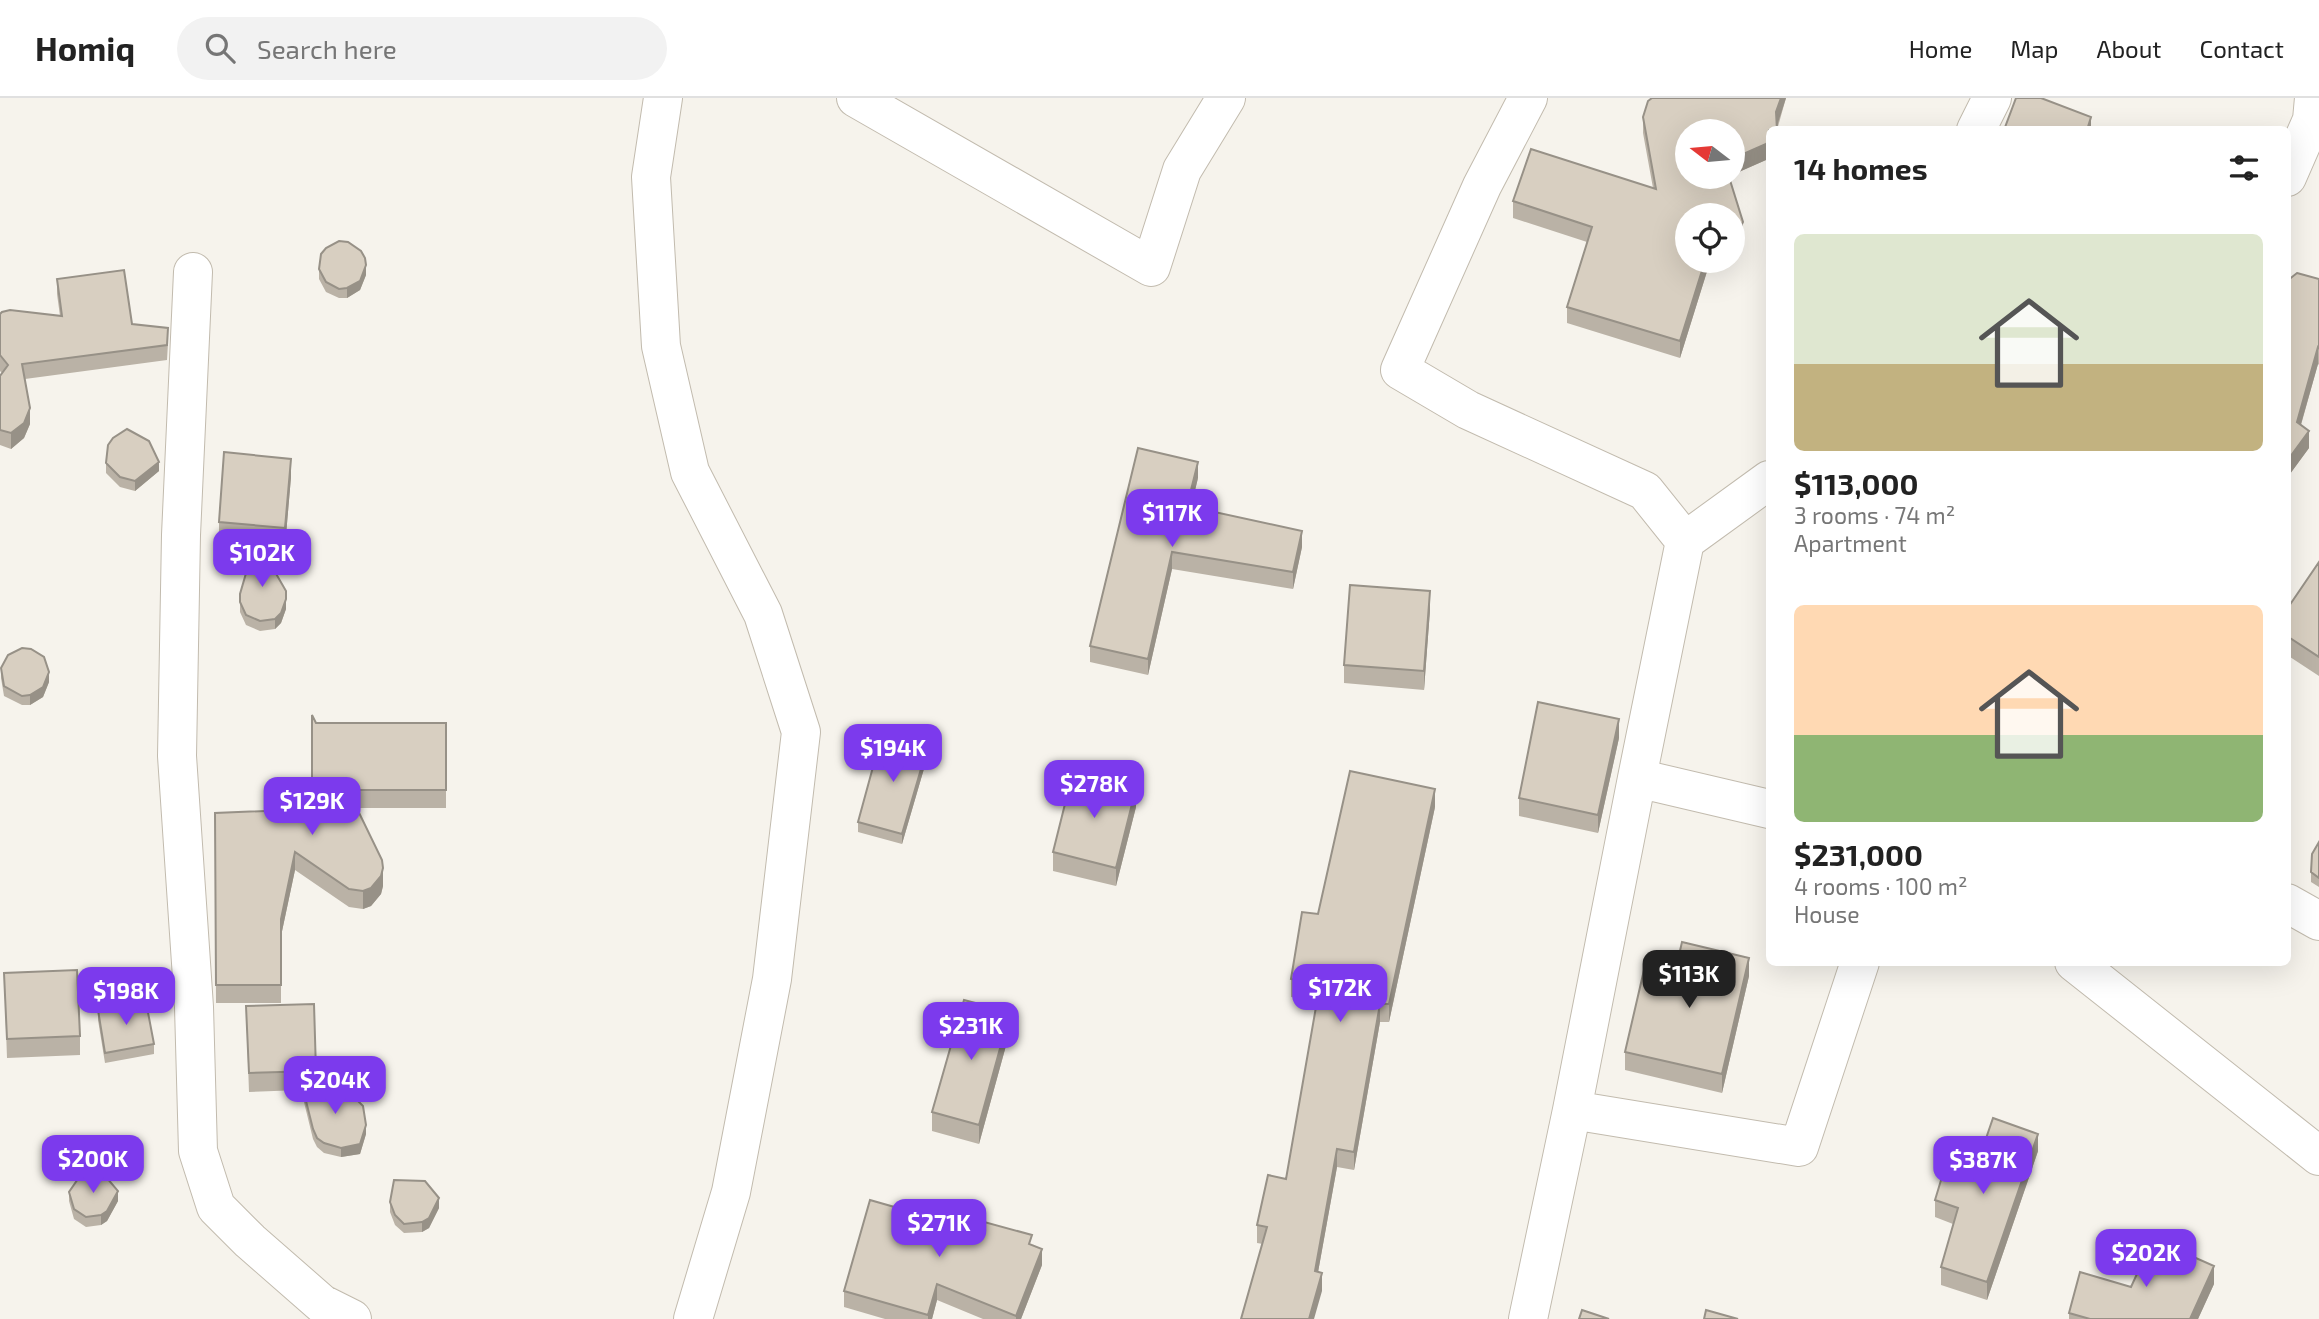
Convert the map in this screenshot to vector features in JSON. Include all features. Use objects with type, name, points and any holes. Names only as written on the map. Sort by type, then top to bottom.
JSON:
[{"type":"street","points":[[663,98],[651,177],[661,346],[690,472],[763,614],[801,732],[772,979],[732,1192],[693,1319]]},
{"type":"street","points":[[856,98],[1151,267],[1182,170],[1226,98]]},
{"type":"street","points":[[1528,98],[1482,186],[1400,370],[1468,410],[1646,491],[1685,541]]},
{"type":"street","points":[[1978,126],[1992,98]]},
{"type":"street","points":[[2291,168],[2315,114]]},
{"type":"street","points":[[193,272],[181,535],[177,756],[194,1007],[198,1151],[216,1208],[322,1304],[352,1319]]},
{"type":"street","points":[[1528,1319],[1685,541],[1766,482]]},
{"type":"street","points":[[1637,778],[1766,808]]},
{"type":"street","points":[[2291,905],[2319,921]]},
{"type":"street","points":[[1572,1110],[1799,1147],[1859,966]]},
{"type":"street","points":[[2079,966],[2319,1156]]},
{"type":"building","points":[[1652,98],[1781,98],[1776,112],[1777,126],[1766,126],[1766,144],[1745,153],[1745,119],[1675,119],[1675,189],[1733,189],[1737,203],[1675,203],[1675,273],[1701,273],[1680,341],[1567,307],[1592,227],[1513,201],[1531,149],[1656,189],[1643,117],[1648,101]]},
{"type":"building","points":[[2016,98],[2041,98],[2091,117],[2088,126],[2006,126]]},
{"type":"building","points":[[339,241],[348,242],[361,251],[366,265],[360,281],[339,289],[326,282],[319,269],[321,254]]},
{"type":"building","points":[[124,270],[132,324],[168,328],[167,345],[22,364],[30,408],[24,423],[11,433],[0,430],[0,376],[8,365],[0,355],[0,314],[10,310],[62,316],[57,279]]},
{"type":"building","points":[[2297,273],[2319,279],[2319,348],[2297,422],[2309,431],[2291,456],[2291,278]]},
{"type":"building","points":[[127,429],[149,441],[159,462],[135,481],[120,477],[106,463],[108,445],[113,438]]},
{"type":"building","points":[[1138,448],[1198,462],[1187,506],[1302,531],[1293,572],[1172,552],[1148,659],[1090,646]]},
{"type":"building","points":[[224,452],[291,459],[285,528],[219,522]]},
{"type":"building","points":[[256,539],[286,591],[281,613],[275,619],[260,621],[246,615],[240,602]]},
{"type":"building","points":[[2319,562],[2319,657],[2291,639],[2291,603]]},
{"type":"building","points":[[1350,585],[1430,591],[1424,671],[1344,665]]},
{"type":"building","points":[[22,648],[31,649],[44,657],[49,672],[43,687],[30,695],[22,696],[4,686],[1,668],[8,655]]},
{"type":"building","points":[[1538,702],[1619,719],[1598,815],[1519,798]]},
{"type":"building","points":[[312,715],[316,723],[446,723],[446,790],[348,790],[382,860],[381,876],[371,888],[363,891],[349,889],[295,852],[281,919],[281,985],[216,985],[215,813],[312,809]]},
{"type":"building","points":[[882,734],[928,745],[902,834],[858,822]]},
{"type":"building","points":[[1350,771],[1435,789],[1389,1004],[1380,1004],[1354,1152],[1337,1149],[1315,1271],[1322,1273],[1309,1319],[1241,1319],[1267,1227],[1257,1225],[1268,1175],[1286,1179],[1320,984],[1291,979],[1302,912],[1318,914]]},
{"type":"building","points":[[1073,772],[1136,788],[1116,868],[1053,852]]},
{"type":"building","points":[[2319,842],[2319,878],[2311,872],[2312,854]]},
{"type":"building","points":[[1682,942],[1749,958],[1722,1074],[1625,1052],[1644,970],[1674,977]]},
{"type":"building","points":[[77,970],[80,1036],[7,1039],[4,973]]},
{"type":"building","points":[[964,1000],[1010,1012],[979,1125],[932,1112]]},
{"type":"building","points":[[146,1002],[154,1044],[105,1053],[98,1010]]},
{"type":"building","points":[[314,1004],[316,1071],[249,1073],[246,1006]]},
{"type":"building","points":[[301,1081],[349,1095],[363,1106],[366,1125],[360,1144],[341,1148],[317,1138]]},
{"type":"building","points":[[1993,1118],[2038,1134],[1987,1282],[1941,1267],[1958,1208],[1935,1200],[1952,1144],[1981,1153]]},
{"type":"building","points":[[86,1173],[100,1174],[118,1191],[107,1211],[101,1215],[86,1217],[74,1209],[69,1192],[80,1176]]},
{"type":"building","points":[[394,1180],[425,1181],[439,1198],[429,1218],[422,1222],[404,1224],[395,1215],[390,1202]]},
{"type":"building","points":[[870,1200],[905,1210],[911,1202],[1032,1235],[1029,1244],[1042,1249],[1016,1316],[937,1284],[928,1315],[844,1291]]},
{"type":"building","points":[[2153,1239],[2214,1266],[2190,1319],[2090,1319],[2069,1313],[2080,1272],[2131,1287]]},
{"type":"building","points":[[1582,1310],[1609,1319],[1579,1319]]},
{"type":"building","points":[[1706,1310],[1738,1319],[1704,1319]]}]
